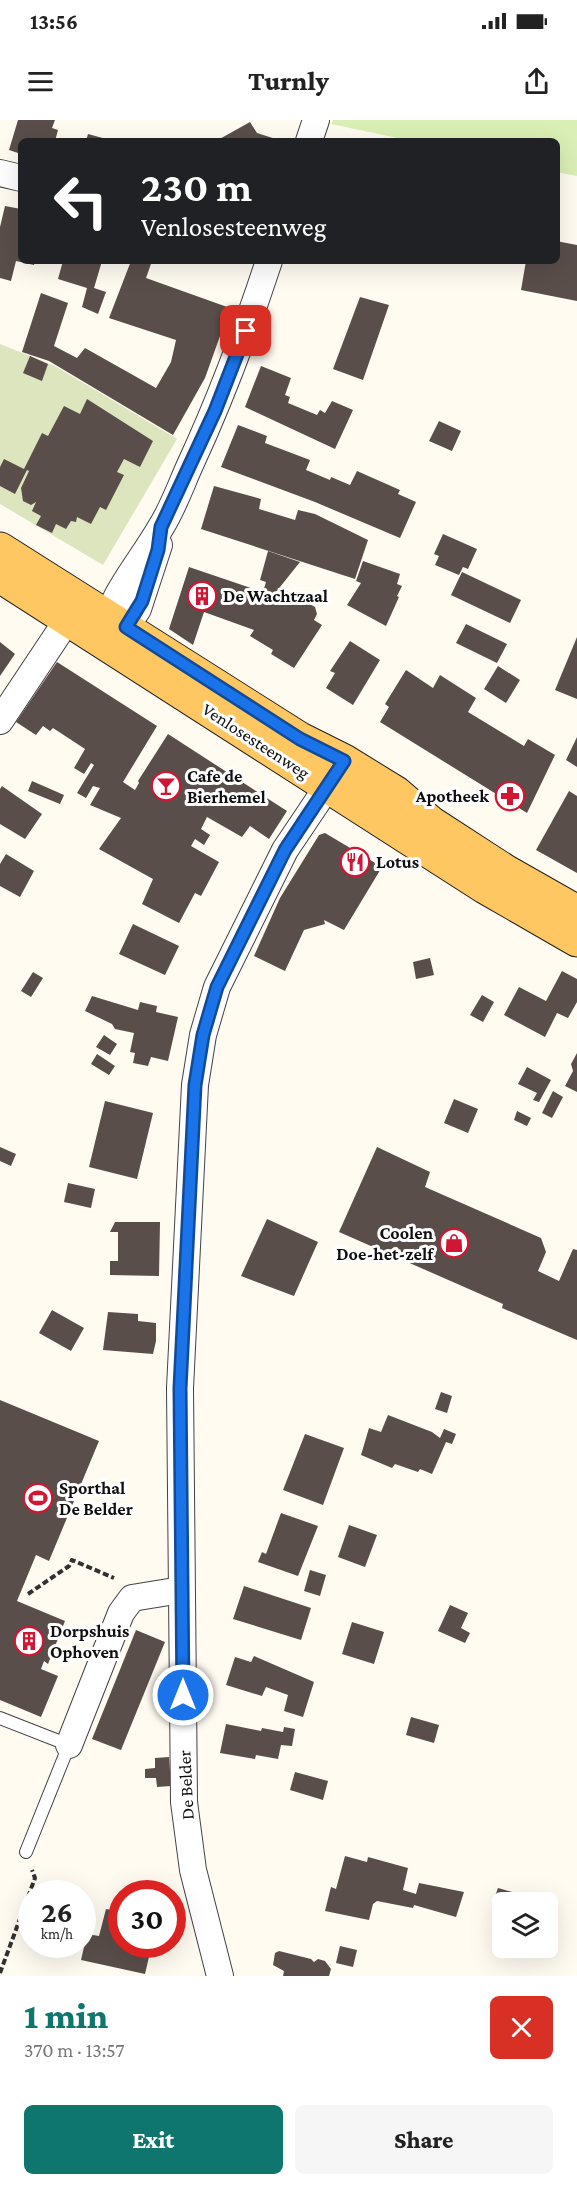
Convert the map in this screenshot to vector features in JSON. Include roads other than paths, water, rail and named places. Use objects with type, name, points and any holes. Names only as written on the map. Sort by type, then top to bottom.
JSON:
[{"type":"main road","name":"Venlosesteenweg","points":[[0,549],[97,621],[336,774],[485,887],[577,940]]},
{"type":"main road","name":"Venlosesteenweg","points":[[0,576],[97,621]]},
{"type":"main road","name":"Venlosesteenweg","points":[[336,774],[396,793],[440,829],[505,871],[577,912]]},
{"type":"street","points":[[310,138],[316,120]]},
{"type":"street","points":[[0,173],[18,177]]},
{"type":"street","points":[[0,721],[97,621],[142,601],[158,550],[161,527],[240,351],[261,265]]},
{"type":"street","name":"De Belder","points":[[219,1976],[194,1870],[184,1802],[180,1388],[195,1085],[203,1035],[217,987],[285,850],[336,774]]},
{"type":"street","points":[[69,1745],[121,1613],[132,1598],[181,1590]]},
{"type":"lane","points":[[0,1718],[69,1745],[26,1852]]},
{"type":"place","name":"De Wachtzaal","points":[[202,596]]},
{"type":"place","name":"Cafe de Bierhemel","points":[[166,786]]},
{"type":"place","name":"Apotheek","points":[[510,796]]},
{"type":"place","name":"Lotus","points":[[355,862]]},
{"type":"place","name":"Coolen Doe-het-zelf","points":[[454,1243]]},
{"type":"place","name":"Sporthal De Belder","points":[[38,1498]]},
{"type":"place","name":"Dorpshuis Ophoven","points":[[29,1641]]}]
